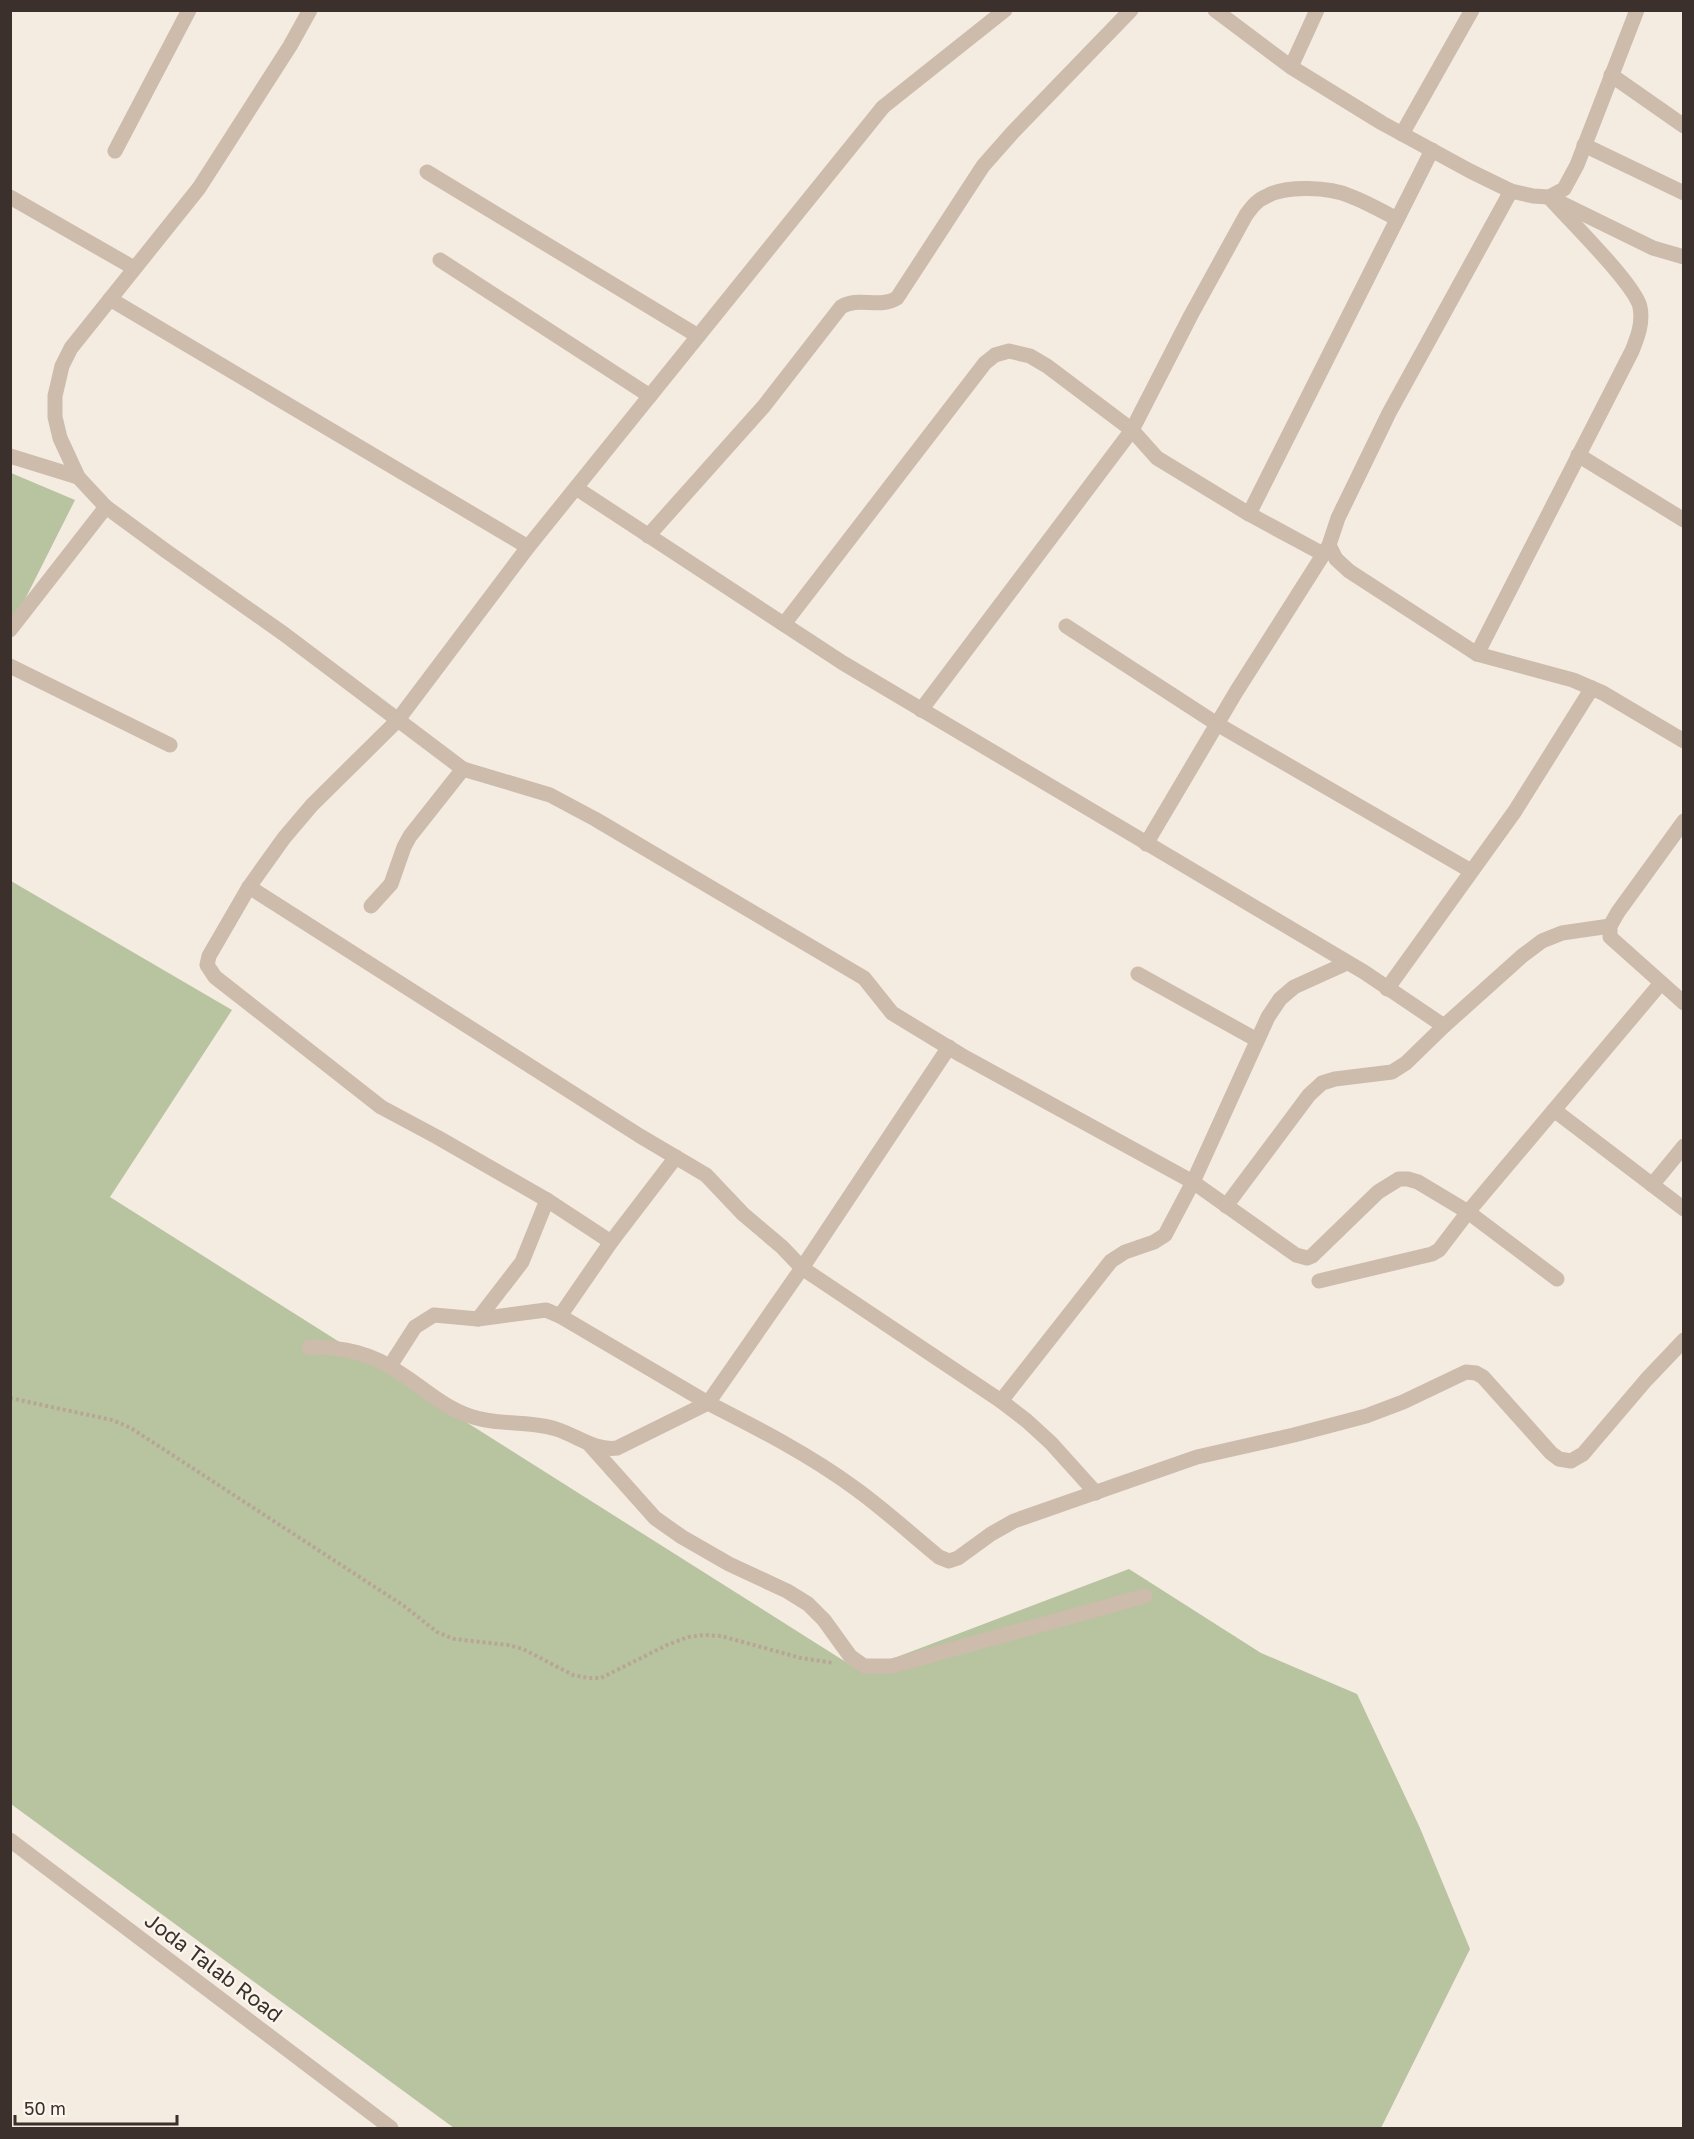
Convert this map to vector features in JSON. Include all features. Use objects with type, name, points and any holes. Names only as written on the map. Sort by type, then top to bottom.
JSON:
[{"type":"street","points":[[115,151],[189,10]]},
{"type":"street","points":[[310,10],[291,46],[199,188],[71,348],[62,366],[55,396],[55,417],[60,438],[78,477],[106,507],[284,634],[463,769],[550,795],[595,819],[864,978],[892,1013],[1192,1182],[1296,1255],[1307,1258],[1318,1252],[1378,1192],[1399,1179],[1418,1182],[1468,1212],[1557,1279]]},
{"type":"street","points":[[611,1242],[547,1200],[381,1107],[215,977],[207,965],[209,956],[249,887],[284,838],[312,805],[397,721],[528,547],[883,107],[1005,10]]},
{"type":"street","points":[[648,536],[764,406],[841,307],[850,303],[886,303],[897,298],[983,165],[1131,10]]},
{"type":"street","points":[[1215,10],[1291,67],[1402,134],[1470,171],[1511,191],[1549,197],[1681,260]]},
{"type":"street","points":[[1291,67],[1317,10]]},
{"type":"street","points":[[1402,134],[1472,10]]},
{"type":"street","points":[[1549,197],[1564,189],[1577,165],[1637,10]]},
{"type":"street","points":[[1611,75],[1683,126]]},
{"type":"street","points":[[1584,145],[1683,193]]},
{"type":"street","points":[[1249,514],[1432,150]]},
{"type":"street","points":[[427,172],[698,336]]},
{"type":"street","points":[[921,710],[1132,430],[1246,215],[1257,201],[1285,189],[1331,191],[1348,195],[1397,219]]},
{"type":"street","points":[[1146,844],[1217,724],[1326,549],[1338,518],[1389,413],[1511,191]]},
{"type":"street","points":[[10,197],[134,268]]},
{"type":"street","points":[[1477,654],[1632,351],[1641,329],[1640,305],[1629,286],[1549,197]]},
{"type":"street","points":[[440,260],[650,396]]},
{"type":"street","points":[[110,299],[528,547]]},
{"type":"street","points":[[784,624],[985,363],[995,355],[1009,351],[1030,356],[1047,366],[1132,430],[1157,458],[1249,514],[1326,549],[1349,571],[1477,654],[1573,680],[1592,688],[1683,741]]},
{"type":"street","points":[[1578,455],[1683,520]]},
{"type":"street","points":[[10,456],[78,477]]},
{"type":"street","points":[[576,488],[784,624],[921,710],[1347,963],[1444,1026]]},
{"type":"street","points":[[10,630],[106,507]]},
{"type":"street","points":[[1066,626],[1217,724],[1471,871]]},
{"type":"street","points":[[10,666],[170,745]]},
{"type":"street","points":[[1387,989],[1515,811],[1592,688]]},
{"type":"street","points":[[370,906],[391,884],[410,836],[463,769]]},
{"type":"street","points":[[1683,821],[1617,912],[1610,926],[1610,936],[1683,1003]]},
{"type":"street","points":[[249,887],[706,1175],[743,1214],[782,1247],[802,1268],[1027,1420],[1096,1492]]},
{"type":"street","points":[[1226,1206],[1309,1095],[1322,1083],[1335,1079],[1392,1072],[1406,1063],[1522,956],[1542,941],[1562,933],[1610,926]]},
{"type":"street","points":[[1001,1401],[1111,1262],[1125,1252],[1154,1242],[1165,1235],[1268,1017],[1280,999],[1294,987],[1347,963]]},
{"type":"street","points":[[1138,974],[1257,1040]]},
{"type":"street","points":[[1319,1281],[1432,1254],[1439,1250],[1468,1212],[1661,983]]},
{"type":"street","points":[[309,1347],[333,1347],[361,1353],[390,1366],[454,1410],[472,1417],[555,1429],[605,1449],[617,1448],[708,1402],[802,1268],[949,1047]]},
{"type":"street","points":[[1554,1110],[1683,1209]]},
{"type":"street","points":[[1652,1185],[1683,1146]]},
{"type":"street","points":[[560,1316],[611,1242],[676,1157]]},
{"type":"street","points":[[478,1318],[522,1262],[547,1200]]},
{"type":"street","points":[[390,1366],[407,1336],[415,1327],[434,1316],[478,1318],[546,1310],[828,1469],[857,1489],[939,1557],[949,1561],[958,1558],[991,1534],[1014,1521],[1197,1457],[1366,1416],[1387,1409],[1461,1374],[1471,1372],[1483,1377],[1551,1453],[1559,1459],[1571,1461],[1583,1454],[1683,1340]]},
{"type":"street","points":[[589,1444],[655,1518],[682,1538],[714,1556],[787,1591],[808,1604],[824,1620],[850,1656],[864,1666],[892,1666],[1145,1596]]},
{"type":"street","name":"Joda Talab Road","points":[[10,1840],[391,2128]]},
{"type":"path","points":[[10,1398],[111,1420],[131,1428],[404,1606],[437,1632],[454,1639],[508,1645],[522,1649],[573,1675],[588,1678],[601,1678],[667,1645],[688,1637],[704,1635],[722,1636],[824,1662],[864,1666]]},
{"type":"green space","points":[[11,473],[75,500],[11,627]]},
{"type":"green space","points":[[11,881],[232,1010],[110,1197],[860,1671],[1129,1569],[1261,1653],[1357,1694],[1420,1828],[1470,1949],[1381,2128],[454,2128],[11,1804]]}]
